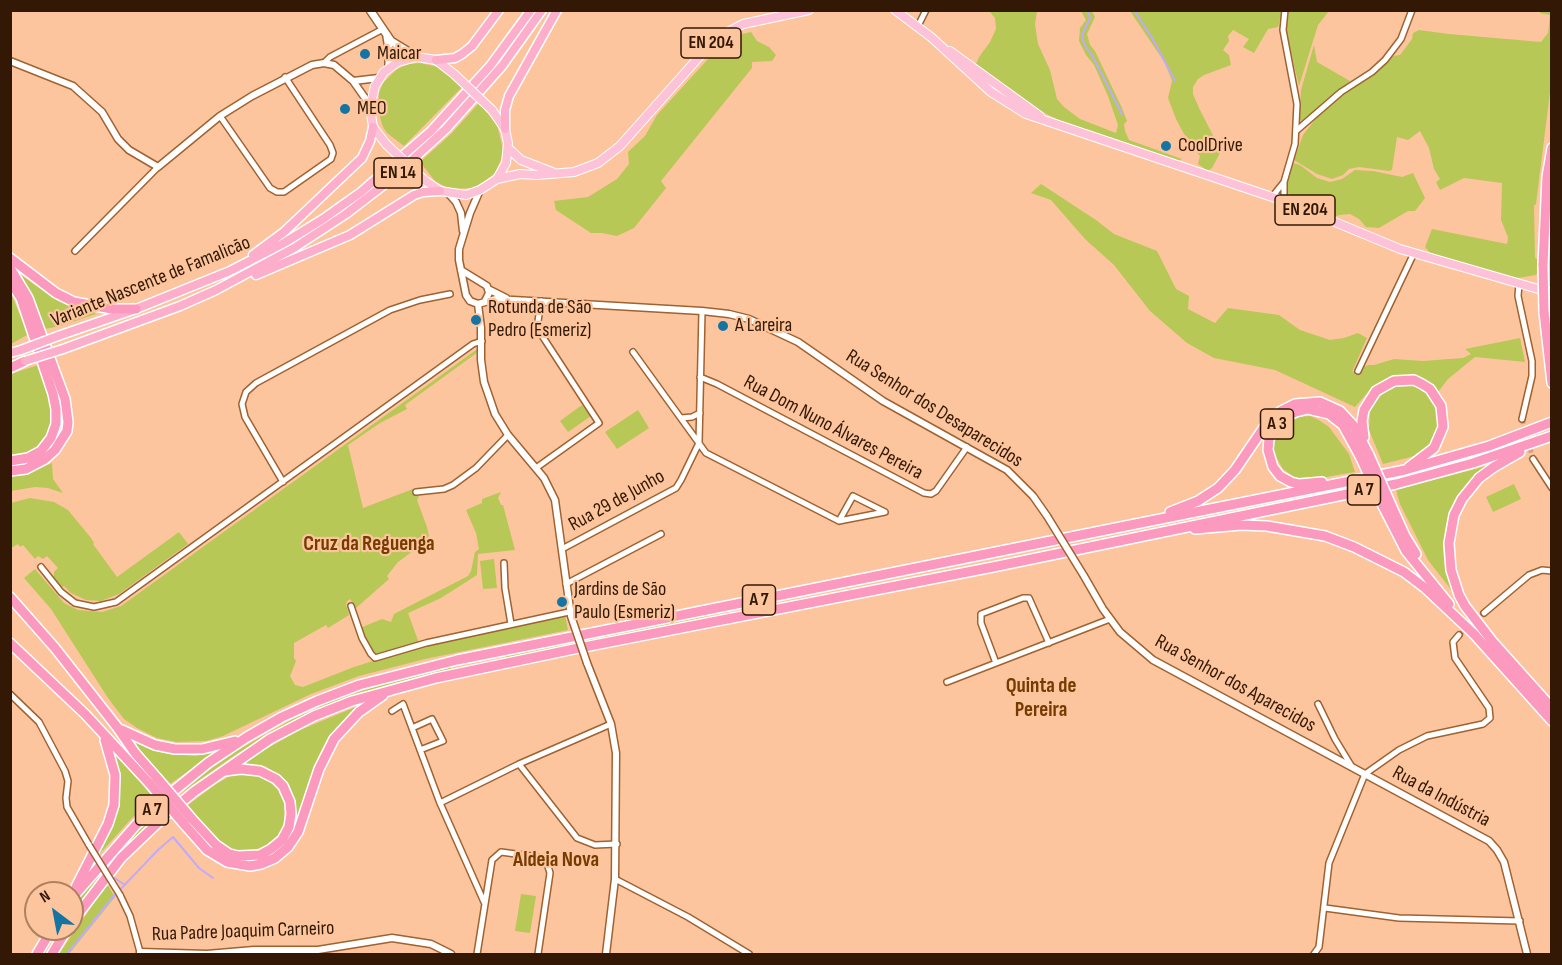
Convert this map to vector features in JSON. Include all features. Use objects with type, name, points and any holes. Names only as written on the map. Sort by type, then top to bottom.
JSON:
[{"type":"highway","points":[[436,60],[455,58],[462,54],[472,46],[499,10]]},
{"type":"highway","name":"Variante Nascente de Famalicão","points":[[10,353],[136,309],[230,271],[284,243],[323,219],[361,192],[402,158],[462,98],[501,53],[531,10]]},
{"type":"highway","name":"Variante Nascente de Famalicão","points":[[25,362],[180,306],[216,290],[294,248],[346,214],[417,157],[467,107],[502,66],[542,10]]},
{"type":"highway","points":[[505,129],[505,110],[509,96],[539,46],[557,10]]},
{"type":"highway","points":[[230,271],[284,232],[362,158],[370,141],[373,127]]},
{"type":"highway","points":[[1551,148],[1547,177],[1543,265],[1544,312],[1551,383]]},
{"type":"highway","points":[[216,290],[296,260],[341,239],[414,195],[423,192],[444,192]]},
{"type":"highway","points":[[10,258],[56,293],[74,302],[112,309],[136,309]]},
{"type":"highway","points":[[10,268],[19,280],[32,309],[65,399],[68,422],[67,431],[55,450],[45,459],[26,469],[10,471]]},
{"type":"highway","points":[[10,281],[21,298],[56,409],[56,424],[51,438],[41,451],[28,458],[10,461]]},
{"type":"highway","points":[[10,367],[25,362]]},
{"type":"highway","points":[[1405,470],[1434,448],[1443,427],[1443,417],[1436,397],[1430,389],[1414,380],[1394,381],[1376,391],[1369,400],[1362,422],[1365,455],[1400,540],[1414,561],[1551,721]]},
{"type":"highway","name":"A 7","points":[[1147,522],[1160,515],[1191,505],[1212,493],[1235,470],[1267,423],[1281,411],[1295,404],[1320,402],[1340,411],[1354,426],[1365,455]]},
{"type":"highway","name":"A 3","points":[[1329,486],[1324,482],[1299,484],[1291,482],[1276,471],[1269,456],[1268,444],[1271,432],[1278,422],[1289,414],[1302,410],[1315,410],[1329,414],[1343,426],[1365,455]]},
{"type":"highway","name":"A 7","points":[[84,883],[118,844],[155,807],[208,764],[247,737],[317,700],[353,687],[402,673],[1405,470],[1489,447],[1551,422]]},
{"type":"highway","points":[[1547,438],[1494,467],[1479,478],[1462,499],[1454,515],[1449,543],[1450,570],[1465,606],[1492,641],[1551,708]]},
{"type":"highway","name":"A 7","points":[[84,906],[121,858],[171,810],[256,747],[296,725],[339,706],[436,678],[1405,482],[1473,463],[1547,438]]},
{"type":"highway","name":"A 7","points":[[1387,505],[1419,558],[1475,625],[1492,641]]},
{"type":"highway","points":[[1181,527],[1186,530],[1241,525],[1267,526],[1325,536],[1344,543],[1404,572],[1425,588],[1476,636]]},
{"type":"highway","points":[[10,597],[55,648],[117,727],[153,781]]},
{"type":"highway","points":[[10,643],[153,781],[188,821],[207,850],[228,862],[250,866],[275,858],[288,847],[298,832],[319,770],[334,739],[359,712],[393,689]]},
{"type":"highway","points":[[117,727],[142,740],[175,749],[211,748],[247,737]]},
{"type":"highway","points":[[80,881],[108,824],[114,805],[116,788],[114,771],[101,733]]},
{"type":"highway","points":[[188,821],[216,845],[237,856],[254,856],[265,853],[277,845],[286,834],[291,820],[290,802],[286,791],[276,779],[260,771],[247,769],[234,769],[217,774]]},
{"type":"highway","points":[[37,954],[45,941]]},
{"type":"highway","points":[[52,954],[60,941]]},
{"type":"main road","points":[[370,10],[396,46],[417,57],[436,60],[492,110],[505,129],[508,148],[506,163],[497,179]]},
{"type":"main road","name":"EN 204","points":[[444,192],[465,195],[480,190],[497,179],[520,174],[556,173],[582,169],[598,163],[612,153],[706,48],[724,33],[742,24],[809,10]]},
{"type":"main road","name":"EN 204","points":[[895,10],[918,26],[959,65],[1001,100],[1026,114],[1284,201],[1414,253],[1551,293]]},
{"type":"main road","points":[[384,32],[389,48],[389,68]]},
{"type":"main road","points":[[417,57],[406,59],[389,68],[380,78],[372,94],[370,108],[373,127],[386,144],[423,179],[444,192]]},
{"type":"main road","points":[[508,148],[521,160],[556,173]]},
{"type":"street","points":[[1284,201],[1284,182],[1294,151],[1297,97],[1282,30],[1285,10]]},
{"type":"street","points":[[1296,131],[1334,97],[1378,67],[1392,52],[1407,29],[1412,10]]},
{"type":"street","points":[[918,26],[927,11]]},
{"type":"street","points":[[324,63],[330,57],[384,32]]},
{"type":"street","points":[[10,61],[73,86],[102,112],[118,139],[129,150],[158,167]]},
{"type":"street","points":[[75,251],[158,167],[220,116],[285,77],[312,65],[324,63],[334,65],[353,81],[370,108]]},
{"type":"street","points":[[220,116],[270,188],[277,192],[284,192],[331,159],[333,153],[285,77]]},
{"type":"street","points":[[353,81],[380,78]]},
{"type":"street","points":[[1272,197],[1284,182]]},
{"type":"street","points":[[480,190],[459,249],[461,270],[468,298],[481,302]]},
{"type":"street","points":[[444,192],[456,202],[463,233]]},
{"type":"street","points":[[1358,371],[1414,253]]},
{"type":"street","points":[[461,270],[485,283],[488,289],[489,293],[481,302],[481,360],[484,382],[495,414],[508,435],[551,488],[555,500],[570,614],[611,724],[616,753],[617,844],[606,954]]},
{"type":"street","points":[[466,291],[470,283],[479,281]]},
{"type":"street","points":[[1520,284],[1518,296],[1532,361],[1532,376],[1522,419]]},
{"type":"street","name":"Rua Senhor dos Desaparecidos","points":[[488,289],[512,301]]},
{"type":"street","points":[[283,482],[245,417],[242,404],[246,392],[256,383],[383,314],[405,304],[450,294]]},
{"type":"street","name":"Rua Senhor dos Desaparecidos","points":[[481,302],[496,299],[702,311],[749,319],[798,342],[883,401],[967,447],[1015,477],[1033,496],[1047,516],[1084,576]]},
{"type":"street","points":[[536,468],[600,423],[537,328],[541,302]]},
{"type":"street","points":[[699,442],[702,311]]},
{"type":"street","points":[[41,567],[61,592],[75,603],[94,607],[108,605],[131,593],[474,344],[482,341]]},
{"type":"street","points":[[633,352],[706,453],[839,520],[885,512],[853,496],[839,520]]},
{"type":"street","name":"Rua Dom Nuno Álvares Pereira","points":[[700,377],[924,493],[931,494],[936,491],[967,447]]},
{"type":"street","points":[[681,418],[692,417],[700,413]]},
{"type":"street","points":[[416,492],[444,489],[453,485],[476,468],[508,435]]},
{"type":"street","name":"Rua 29 de Junho","points":[[562,549],[676,488],[699,442]]},
{"type":"street","points":[[1533,459],[1551,488]]},
{"type":"street","points":[[566,585],[661,534]]},
{"type":"street","points":[[504,563],[505,588],[511,624]]},
{"type":"street","points":[[1484,613],[1529,575],[1542,570],[1551,571]]},
{"type":"street","name":"Rua Senhor dos Aparecidos","points":[[1084,576],[1110,619],[1128,640],[1153,660],[1365,774]]},
{"type":"street","points":[[996,663],[981,623],[981,614],[1023,598],[1029,598],[1049,643]]},
{"type":"street","points":[[351,606],[362,638],[375,658],[426,643],[511,624],[570,614]]},
{"type":"street","points":[[947,682],[1110,619]]},
{"type":"street","points":[[1314,954],[1319,947],[1329,863],[1365,774],[1399,750],[1427,736],[1483,724],[1490,718],[1489,708],[1455,658],[1453,642],[1459,635]]},
{"type":"street","points":[[10,694],[39,722],[65,771],[68,781],[67,807],[120,895],[130,916],[140,953]]},
{"type":"street","points":[[1318,704],[1335,739],[1353,768]]},
{"type":"street","points":[[392,711],[403,705],[440,803],[485,904]]},
{"type":"street","points":[[412,728],[432,719],[443,741],[420,750]]},
{"type":"street","points":[[440,803],[519,764],[611,724]]},
{"type":"street","points":[[519,764],[578,838],[595,845],[617,844]]},
{"type":"street","name":"Rua da Indústria","points":[[1365,774],[1479,835],[1497,849],[1504,862],[1527,954]]},
{"type":"street","points":[[477,954],[492,860],[501,852],[538,857],[547,863],[550,873],[538,954]]},
{"type":"street","points":[[615,879],[688,917],[749,954]]},
{"type":"street","points":[[1325,908],[1399,918],[1520,921]]},
{"type":"street","name":"Rua Padre Joaquim Carneiro","points":[[140,953],[207,954],[254,950],[318,950],[392,938],[431,944],[452,954]]},
{"type":"green space","points":[[989,11],[1037,11],[1035,24],[1038,44],[1050,70],[1057,99],[1080,119],[1116,133],[1118,125],[1108,96],[1094,65],[1079,41],[1080,28],[1086,20],[1081,11],[1092,11],[1095,17],[1087,34],[1090,45],[1122,108],[1127,121],[1124,124],[1129,140],[1182,159],[1178,162],[1063,122],[1030,106],[1013,94],[976,64],[996,29],[995,18]]},
{"type":"green space","points":[[1130,11],[1282,11],[1278,27],[1268,29],[1254,53],[1243,47],[1249,39],[1233,30],[1223,50],[1229,55],[1231,65],[1204,75],[1193,87],[1193,94],[1199,108],[1221,151],[1208,171],[1198,164],[1200,156],[1191,146],[1193,143],[1184,134],[1176,119],[1168,98],[1172,81],[1165,63]]},
{"type":"green space","points":[[1289,11],[1329,11],[1318,25],[1299,86],[1286,32]]},
{"type":"green space","points":[[1540,11],[1551,11],[1551,84],[1534,206],[1535,258],[1538,272],[1536,275],[1518,278],[1459,264],[1432,255],[1425,247],[1432,229],[1507,244],[1508,237],[1501,220],[1502,183],[1464,178],[1440,190],[1436,182],[1440,179],[1420,131],[1408,140],[1397,137],[1392,170],[1389,171],[1359,167],[1349,169],[1343,175],[1332,179],[1317,174],[1294,160],[1303,135],[1317,117],[1341,94],[1378,72],[1393,56],[1400,55],[1412,39],[1413,33],[1419,30],[1541,42],[1548,33],[1550,15],[1540,13]]},
{"type":"green space","points":[[751,32],[757,41],[769,47],[776,55],[772,61],[752,62],[752,68],[661,181],[666,188],[634,228],[617,236],[591,233],[556,210],[554,201],[588,197],[617,179],[629,164],[628,152],[645,136],[657,115],[718,48],[734,36]]},
{"type":"green space","points":[[1314,45],[1317,62],[1350,81],[1304,123],[1299,119],[1301,90]]},
{"type":"green space","points":[[420,63],[438,67],[463,86],[404,146],[383,127],[378,111],[379,93],[383,83],[397,69],[409,64]]},
{"type":"green space","points":[[479,103],[497,125],[504,153],[495,173],[485,181],[473,188],[450,189],[435,181],[420,162],[451,134]]},
{"type":"green space","points":[[1293,163],[1300,165],[1317,178],[1330,182],[1342,179],[1355,170],[1402,177],[1413,173],[1425,198],[1415,211],[1408,211],[1379,228],[1366,227],[1350,214],[1334,217],[1291,200],[1286,188]]},
{"type":"green space","points":[[1041,184],[1114,234],[1157,251],[1176,289],[1189,296],[1188,309],[1215,323],[1228,308],[1279,315],[1300,330],[1330,340],[1358,333],[1367,338],[1352,372],[1368,365],[1394,359],[1423,361],[1463,358],[1471,354],[1465,349],[1520,338],[1525,362],[1475,357],[1448,379],[1438,392],[1418,378],[1382,382],[1369,391],[1355,407],[1275,370],[1214,358],[1187,343],[1150,311],[1114,265],[1085,239],[1051,200],[1031,193]]},
{"type":"green space","points":[[21,275],[58,301],[78,310],[96,314],[45,329]]},
{"type":"green space","points":[[10,291],[27,332],[27,335],[11,344]]},
{"type":"green space","points":[[476,350],[478,352],[405,405],[407,409],[380,423],[348,445],[363,508],[413,489],[415,495],[419,496],[417,500],[429,536],[424,543],[398,562],[387,576],[389,579],[356,608],[350,599],[347,601],[349,615],[328,628],[326,625],[294,643],[296,661],[290,676],[295,685],[303,687],[407,650],[565,615],[568,630],[425,659],[359,676],[311,694],[223,736],[206,741],[176,742],[157,738],[124,719],[51,609],[24,578],[35,569],[64,603],[78,610],[102,612],[121,606]]},
{"type":"green space","points":[[38,365],[46,385],[51,409],[46,437],[32,451],[21,455],[11,455],[11,374]]},
{"type":"green space","points":[[1407,384],[1426,392],[1433,401],[1439,423],[1436,435],[1431,444],[1415,456],[1383,464],[1369,430],[1370,409],[1384,392]]},
{"type":"green space","points":[[582,405],[591,416],[568,432],[560,421]]},
{"type":"green space","points":[[638,410],[649,428],[617,449],[605,432]]},
{"type":"green space","points":[[1310,416],[1329,427],[1349,454],[1355,472],[1309,480],[1297,479],[1283,469],[1274,453],[1274,441],[1279,430],[1287,421]]},
{"type":"green space","points":[[52,463],[53,479],[63,493],[35,487],[11,491],[10,475],[27,475]]},
{"type":"green space","points":[[1486,466],[1459,494],[1446,525],[1443,549],[1445,569],[1456,596],[1428,560],[1400,504],[1396,490]]},
{"type":"green space","points":[[1514,484],[1521,499],[1493,512],[1486,497]]},
{"type":"green space","points":[[501,492],[498,498],[503,505],[515,550],[478,554],[477,575],[441,598],[408,613],[419,643],[375,655],[365,641],[360,628],[382,619],[391,622],[394,614],[468,576],[475,552],[479,549],[476,533],[466,510],[482,503],[482,499]]},
{"type":"green space","points":[[30,498],[54,502],[68,510],[91,538],[117,577],[179,532],[188,544],[119,594],[101,601],[86,600],[71,593],[64,586],[62,587],[54,577],[54,572],[58,568],[47,556],[43,559],[38,556],[35,559],[23,545],[20,547],[18,544],[11,548],[11,503]]},
{"type":"green space","points":[[494,559],[497,588],[483,589],[480,561]]},
{"type":"green space","points":[[706,615],[706,617],[506,658],[505,655]]},
{"type":"green space","points":[[451,666],[451,669],[390,684],[324,707],[282,727],[235,755],[181,793],[145,826],[112,862],[84,899],[84,892],[98,873],[143,824],[180,791],[236,751],[293,719],[333,701],[389,682]]},
{"type":"green space","points":[[358,706],[336,728],[321,751],[293,830],[296,807],[292,794],[283,779],[265,766],[243,762],[300,730]]},
{"type":"green space","points":[[130,739],[147,748],[168,754],[195,756],[214,753],[170,784]]},
{"type":"green space","points":[[111,749],[154,798],[132,818],[88,867],[111,824]]},
{"type":"green space","points":[[239,773],[257,775],[267,779],[278,790],[284,802],[284,823],[278,835],[267,845],[254,850],[236,850],[223,844],[188,805],[216,784]]},
{"type":"green space","points":[[107,884],[115,897],[84,935],[84,918]]},
{"type":"green space","points":[[521,894],[536,896],[530,933],[515,931]]},
{"type":"green space","points":[[68,941],[79,941],[69,954],[59,954]]},
{"type":"waterway","points":[[1087,10],[1090,18],[1082,35],[1084,44],[1122,114]]},
{"type":"waterway","points":[[1134,10],[1175,81]]},
{"type":"waterway","points":[[67,954],[113,897],[173,837],[199,868],[213,878]]},
{"type":"waterway","points":[[113,877],[125,885]]},
{"type":"tunnel","points":[[1522,419],[1533,459]]},
{"type":"tunnel","points":[[1459,635],[1484,613]]},
{"type":"place","name":"Maicar","points":[[365,54]]},
{"type":"place","name":"MEO","points":[[345,109]]},
{"type":"place","name":"CoolDrive","points":[[1166,146]]},
{"type":"place","name":"Rotunda de São Pedro (Esmeriz)","points":[[476,320]]},
{"type":"place","name":"A Lareira","points":[[723,326]]},
{"type":"place","name":"Jardins de São Paulo (Esmeriz)","points":[[562,602]]},
{"type":"district","name":"Cruz da Reguenga","points":[[369,545]]},
{"type":"district","name":"Quinta de Pereira","points":[[1041,699]]},
{"type":"district","name":"Aldeia Nova","points":[[556,861]]}]
